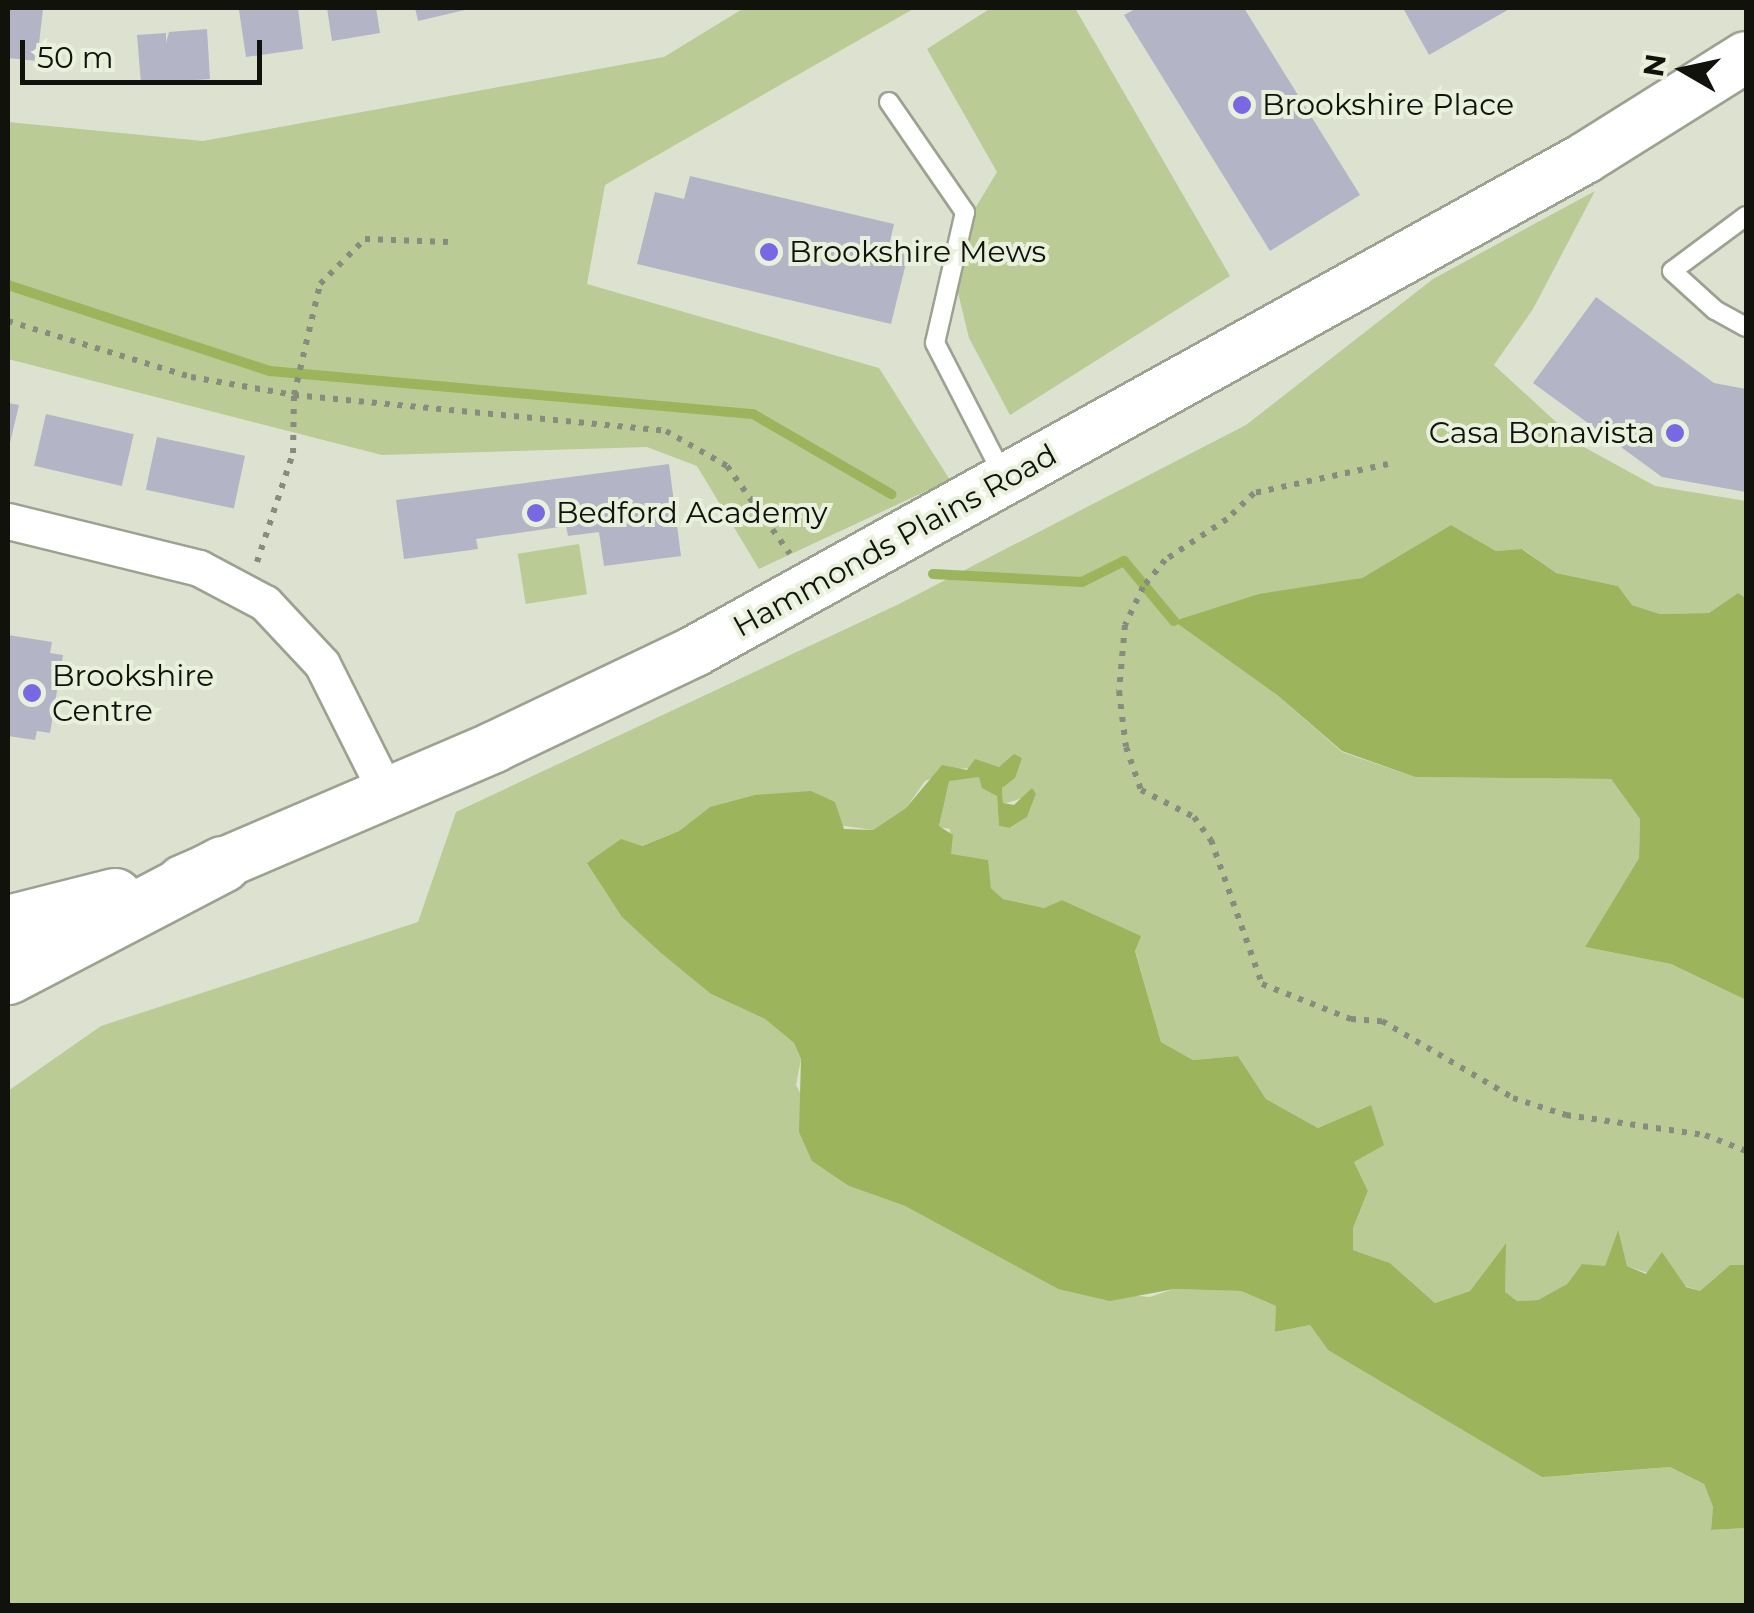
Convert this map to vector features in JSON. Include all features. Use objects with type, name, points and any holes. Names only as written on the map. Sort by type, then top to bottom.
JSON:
[{"type":"highway","points":[[8,923],[209,870]]},
{"type":"highway","points":[[8,976],[209,870]]},
{"type":"main road","name":"Hammonds Plains Road","points":[[8,953],[387,794],[695,651],[1586,158],[1746,56]]},
{"type":"street","points":[[8,520],[199,568],[246,591],[288,624],[322,664],[387,794]]},
{"type":"lane","points":[[889,102],[965,212],[934,343],[1006,480]]},
{"type":"lane","points":[[1746,216],[1672,271],[1714,310],[1746,326]]},
{"type":"path","points":[[246,591],[293,454],[294,395],[320,284],[365,239],[448,242]]},
{"type":"path","points":[[8,321],[191,377],[294,395],[666,431],[728,466],[812,586]]},
{"type":"path","points":[[1388,464],[1254,493],[1227,520],[1164,560],[1143,587],[1124,642],[1119,691],[1126,747],[1141,790],[1194,817],[1211,840],[1262,984],[1350,1019],[1382,1021],[1513,1098],[1566,1115],[1705,1135],[1746,1152]]},
{"type":"shaded area","points":[[744,8],[915,8],[605,185],[587,284],[879,368],[950,480],[759,569],[697,466],[647,447],[382,455],[8,359],[8,122],[203,141],[664,57]]},
{"type":"shaded area","points":[[991,8],[1075,8],[1230,276],[1010,415],[969,338],[954,276],[970,217],[997,172],[927,49]]},
{"type":"shaded area","points":[[1595,191],[1533,309],[1494,365],[1582,446],[1655,486],[1746,501],[1746,598],[1738,593],[1709,613],[1660,614],[1632,605],[1618,586],[1555,573],[1523,549],[1496,551],[1451,525],[1362,578],[1327,585],[1276,694],[1342,752],[1415,777],[1611,779],[1640,819],[1639,858],[1585,947],[1671,964],[1746,1000],[1746,1265],[1730,1265],[1700,1291],[1627,1266],[1617,1232],[1605,1267],[1582,1264],[1567,1284],[1538,1300],[1517,1301],[1505,1293],[1505,1244],[1470,1291],[1435,1303],[1390,1263],[1353,1250],[1353,1228],[1368,1191],[1354,1162],[1371,1105],[1318,1128],[1266,1099],[1238,1056],[1193,1060],[1161,1042],[1135,950],[1140,936],[1062,900],[1044,908],[1003,899],[991,888],[987,860],[951,855],[950,829],[939,827],[948,780],[979,777],[997,796],[999,826],[1011,828],[1027,817],[1036,794],[1003,804],[1002,788],[1022,758],[1014,755],[999,767],[954,769],[925,781],[906,808],[873,830],[710,807],[679,831],[641,846],[622,917],[711,994],[765,1019],[794,1043],[801,1059],[796,1085],[849,1186],[905,1206],[1058,1289],[1150,1297],[1174,1289],[1241,1291],[1276,1306],[1276,1332],[1310,1325],[1328,1350],[1573,1475],[1670,1467],[1704,1484],[1713,1507],[1711,1530],[1746,1528],[1746,1605],[8,1605],[8,1091],[101,1026],[418,922],[456,812],[899,604],[1246,425],[1433,279]]},
{"type":"shaded area","points":[[1451,525],[1496,551],[1522,549],[1556,573],[1618,586],[1632,605],[1660,614],[1709,613],[1738,593],[1746,598],[1746,1000],[1671,964],[1585,947],[1639,858],[1640,819],[1611,779],[1415,777],[1342,751],[1276,694],[1174,621],[1259,594],[1362,578]]},
{"type":"shaded area","points":[[579,544],[587,594],[526,604],[518,554]]},
{"type":"shaded area","points":[[1014,754],[1022,758],[1015,778],[1002,788],[1003,803],[1014,805],[1032,788],[1036,794],[1027,817],[1010,828],[999,826],[997,796],[982,788],[979,777],[949,781],[939,826],[953,835],[951,854],[988,860],[991,888],[1003,899],[1044,908],[1062,900],[1141,936],[1135,951],[1161,1042],[1193,1060],[1238,1056],[1266,1099],[1318,1128],[1371,1105],[1384,1145],[1354,1162],[1368,1191],[1353,1228],[1353,1250],[1390,1263],[1435,1303],[1470,1291],[1506,1243],[1505,1292],[1517,1301],[1538,1300],[1567,1284],[1582,1264],[1605,1266],[1618,1230],[1627,1266],[1646,1274],[1662,1252],[1686,1287],[1700,1291],[1730,1265],[1746,1265],[1746,1528],[1711,1530],[1713,1507],[1704,1484],[1670,1467],[1542,1477],[1328,1350],[1310,1325],[1275,1332],[1276,1306],[1241,1291],[1174,1289],[1110,1301],[1058,1289],[905,1206],[849,1186],[812,1161],[799,1132],[801,1059],[794,1043],[765,1019],[711,994],[660,952],[622,917],[587,863],[621,839],[642,846],[679,831],[710,807],[755,795],[811,791],[835,802],[844,829],[873,830],[906,808],[942,765],[967,770],[975,759],[999,767]]},
{"type":"building","points":[[8,8],[43,9],[37,61],[8,58]]},
{"type":"building","points":[[298,8],[303,49],[246,57],[239,10]]},
{"type":"building","points":[[327,8],[376,8],[380,33],[332,41]]},
{"type":"building","points":[[415,8],[469,8],[469,9],[418,21]]},
{"type":"building","name":"Brookshire Place","points":[[1137,8],[1244,8],[1360,195],[1270,251],[1124,15]]},
{"type":"building","name":"Brookshire Place","points":[[1403,8],[1511,8],[1429,55]]},
{"type":"building","points":[[207,29],[210,79],[141,84],[137,35],[166,33],[166,43],[169,32]]},
{"type":"building","name":"Brookshire Mews","points":[[690,176],[894,224],[888,250],[908,255],[891,324],[637,264],[655,192],[684,199]]},
{"type":"building","name":"Casa Bonavista","points":[[1596,297],[1714,383],[1746,389],[1746,492],[1662,477],[1533,383]]},
{"type":"building","points":[[8,403],[19,405],[9,447],[8,447]]},
{"type":"building","points":[[46,414],[134,434],[122,486],[34,466]]},
{"type":"building","points":[[157,437],[245,456],[234,509],[146,490]]},
{"type":"building","name":"Bedford Academy","points":[[669,464],[681,556],[604,566],[599,532],[568,536],[566,526],[476,539],[478,549],[404,559],[396,500]]},
{"type":"building","name":"Brookshire Centre","points":[[8,635],[52,642],[50,653],[63,655],[50,733],[37,731],[35,740],[8,736]]},
{"type":"waterway","points":[[8,285],[270,371],[753,414],[891,494]]},
{"type":"waterway","points":[[933,574],[1082,582],[1124,561],[1174,621]]},
{"type":"place","name":"Brookshire Place","points":[[1242,105]]},
{"type":"place","name":"Brookshire Mews","points":[[769,252]]},
{"type":"place","name":"Casa Bonavista","points":[[1675,433]]},
{"type":"place","name":"Bedford Academy","points":[[536,513]]},
{"type":"place","name":"Brookshire Centre","points":[[32,693]]}]
